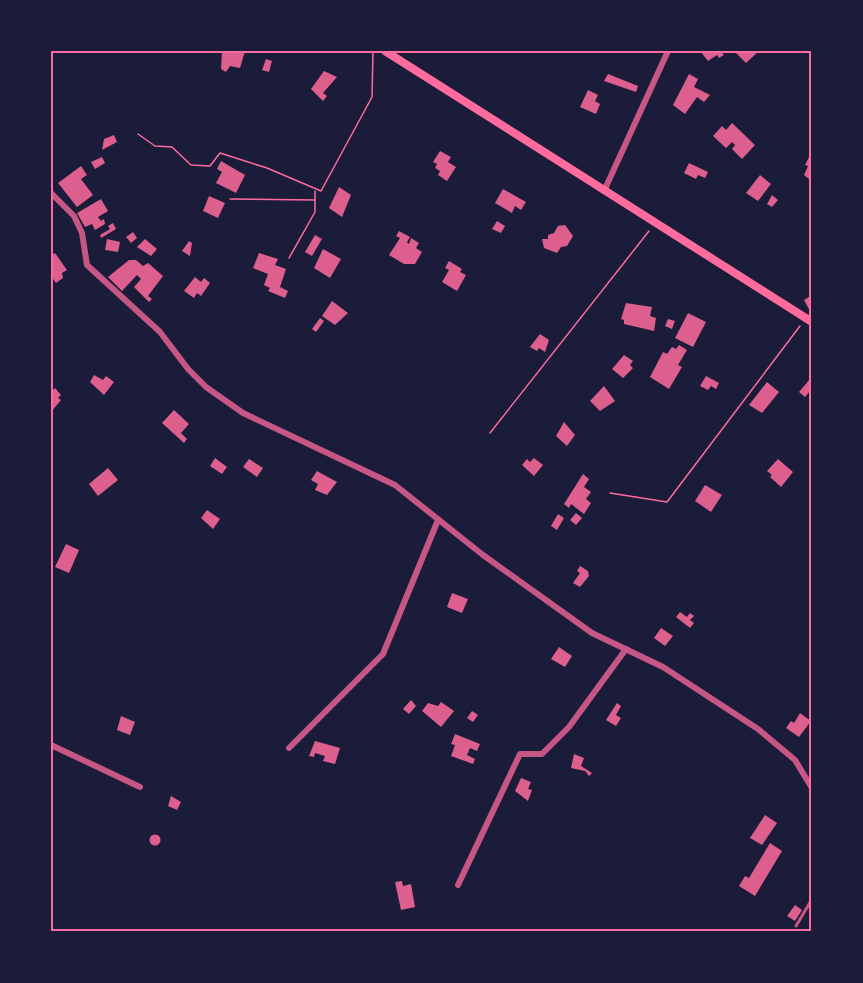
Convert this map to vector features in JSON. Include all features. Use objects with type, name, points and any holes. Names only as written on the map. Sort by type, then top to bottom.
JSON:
[{"type":"main road","points":[[385,51],[809,320]]},
{"type":"street","points":[[604,191],[668,51]]},
{"type":"street","points":[[51,193],[74,216],[82,233],[87,265],[160,332],[188,369],[206,387],[243,413],[395,485],[483,555],[592,633],[680,677],[783,748],[795,760],[812,789]]},
{"type":"street","points":[[289,748],[383,654],[438,520]]},
{"type":"street","points":[[458,885],[520,754],[542,754],[569,728],[626,649]]},
{"type":"street","points":[[51,745],[140,787]]},
{"type":"lane","points":[[796,926],[812,899]]},
{"type":"path","points":[[138,134],[155,146],[172,147],[191,165],[210,166],[220,153],[267,168],[321,191],[372,97],[373,51]]},
{"type":"path","points":[[289,258],[315,212],[315,189]]},
{"type":"path","points":[[230,199],[315,200]]},
{"type":"path","points":[[490,433],[656,223]]},
{"type":"path","points":[[610,493],[667,502],[809,320]]},
{"type":"building","points":[[222,51],[245,51],[240,68],[230,66],[226,72],[221,69]]},
{"type":"building","points":[[700,51],[720,51],[724,55],[719,58],[717,55],[708,61]]},
{"type":"building","points":[[734,51],[759,51],[746,63]]},
{"type":"building","points":[[266,59],[272,61],[269,72],[262,70]]},
{"type":"building","points":[[324,71],[337,77],[323,93],[327,96],[323,101],[311,89]]},
{"type":"building","points":[[608,74],[638,86],[636,92],[604,81]]},
{"type":"building","points":[[689,74],[698,79],[694,87],[710,95],[704,102],[697,97],[685,114],[673,105]]},
{"type":"building","points":[[588,90],[598,95],[595,101],[600,104],[596,114],[580,107]]},
{"type":"building","points":[[732,123],[755,145],[742,159],[732,149],[735,145],[732,142],[726,148],[713,136],[722,126],[726,130]]},
{"type":"building","points":[[114,135],[117,142],[102,150],[104,139]]},
{"type":"building","points":[[440,151],[451,157],[448,162],[456,167],[447,181],[438,175],[440,171],[435,168],[437,164],[433,162]]},
{"type":"building","points":[[812,151],[812,174],[809,179],[804,175],[808,166],[805,165]]},
{"type":"building","points":[[102,157],[105,163],[95,169],[91,162]]},
{"type":"building","points":[[221,161],[245,175],[236,193],[216,183],[222,172],[217,169]]},
{"type":"building","points":[[689,163],[708,172],[705,178],[698,175],[696,179],[684,173]]},
{"type":"building","points":[[81,166],[87,175],[81,179],[93,195],[77,207],[58,183]]},
{"type":"building","points":[[760,175],[771,184],[758,201],[746,193]]},
{"type":"building","points":[[339,187],[351,195],[342,217],[329,208]]},
{"type":"building","points":[[503,189],[526,202],[521,210],[515,206],[512,213],[495,203]]},
{"type":"building","points":[[772,195],[778,200],[772,207],[767,204]]},
{"type":"building","points":[[209,196],[225,203],[218,218],[203,211]]},
{"type":"building","points":[[101,199],[108,211],[98,217],[101,221],[104,219],[105,224],[95,230],[92,224],[85,227],[77,213]]},
{"type":"building","points":[[497,221],[505,226],[501,233],[492,229]]},
{"type":"building","points":[[113,223],[116,229],[101,238],[100,235],[110,229],[108,226]]},
{"type":"building","points":[[565,225],[573,236],[567,246],[561,247],[557,253],[544,248],[542,239],[548,239],[548,235],[554,233],[558,226]]},
{"type":"building","points":[[399,231],[410,237],[407,242],[409,244],[411,238],[419,243],[416,248],[422,252],[415,264],[404,264],[389,255],[400,238],[396,236]]},
{"type":"building","points":[[133,232],[137,238],[131,243],[126,237]]},
{"type":"building","points":[[315,235],[322,239],[312,256],[305,252]]},
{"type":"building","points":[[107,239],[120,242],[118,252],[105,250]]},
{"type":"building","points":[[145,239],[157,249],[151,256],[137,247]]},
{"type":"building","points":[[189,241],[192,243],[190,256],[182,251]]},
{"type":"building","points":[[323,249],[341,259],[330,278],[314,268]]},
{"type":"building","points":[[55,253],[67,270],[62,273],[63,278],[56,283],[51,276],[51,255]]},
{"type":"building","points":[[259,253],[278,259],[275,265],[286,269],[280,287],[288,291],[285,298],[268,291],[270,288],[264,285],[268,274],[253,268]]},
{"type":"building","points":[[129,260],[136,260],[143,266],[148,263],[163,276],[148,296],[152,299],[149,302],[134,287],[141,279],[137,275],[122,291],[108,277]]},
{"type":"building","points":[[449,261],[462,269],[460,272],[466,275],[457,291],[442,282],[449,270],[445,268]]},
{"type":"building","points":[[195,277],[201,282],[204,278],[210,283],[201,296],[197,293],[194,298],[184,291]]},
{"type":"building","points":[[812,295],[812,315],[804,300]]},
{"type":"building","points":[[332,301],[348,313],[335,325],[322,316]]},
{"type":"building","points":[[626,303],[652,307],[650,316],[656,318],[654,331],[624,324],[624,320],[621,319]]},
{"type":"building","points":[[688,313],[706,322],[693,347],[675,338]]},
{"type":"building","points":[[320,318],[324,321],[316,332],[312,329]]},
{"type":"building","points":[[668,319],[675,321],[672,329],[665,326]]},
{"type":"building","points":[[540,334],[549,340],[545,352],[539,348],[537,351],[530,347]]},
{"type":"building","points":[[679,345],[687,350],[678,365],[682,367],[669,389],[650,377],[663,352],[667,354],[672,347],[676,349]]},
{"type":"building","points":[[624,355],[633,361],[630,365],[633,368],[623,378],[612,369]]},
{"type":"building","points":[[94,375],[103,380],[106,376],[114,382],[104,395],[90,382]]},
{"type":"building","points":[[706,376],[719,383],[716,389],[711,386],[708,390],[700,386]]},
{"type":"building","points":[[810,379],[812,393],[810,391],[805,397],[799,392]]},
{"type":"building","points":[[767,382],[779,392],[762,413],[749,405]]},
{"type":"building","points":[[604,386],[615,401],[600,411],[590,401]]},
{"type":"building","points":[[55,388],[61,395],[58,398],[61,400],[51,412],[51,392]]},
{"type":"building","points":[[174,410],[189,424],[181,433],[187,439],[184,443],[162,423]]},
{"type":"building","points":[[564,422],[575,435],[567,446],[556,436]]},
{"type":"building","points":[[215,458],[227,467],[222,474],[210,466]]},
{"type":"building","points":[[534,458],[543,465],[534,476],[522,465],[527,459],[530,462]]},
{"type":"building","points":[[249,459],[263,468],[257,477],[243,467]]},
{"type":"building","points":[[778,459],[793,472],[781,487],[767,471]]},
{"type":"building","points":[[108,468],[118,480],[98,496],[89,484]]},
{"type":"building","points":[[317,471],[337,482],[327,495],[315,490],[318,484],[311,480]]},
{"type":"building","points":[[583,474],[589,479],[584,487],[591,492],[586,499],[591,503],[584,514],[571,504],[569,508],[564,504]]},
{"type":"building","points":[[705,485],[722,495],[711,512],[695,501]]},
{"type":"building","points":[[207,510],[220,519],[213,529],[201,518]]},
{"type":"building","points":[[576,513],[582,518],[576,525],[570,520]]},
{"type":"building","points":[[558,514],[564,518],[557,530],[551,526]]},
{"type":"building","points":[[66,544],[79,550],[69,573],[55,567]]},
{"type":"building","points":[[580,566],[588,571],[589,576],[580,587],[573,583],[580,573],[577,571]]},
{"type":"building","points":[[452,593],[468,599],[462,613],[447,607]]},
{"type":"building","points":[[680,612],[687,617],[690,613],[694,616],[690,620],[694,623],[690,628],[676,617]]},
{"type":"building","points":[[661,628],[673,636],[665,646],[654,638]]},
{"type":"building","points":[[559,647],[572,656],[565,667],[551,659]]},
{"type":"building","points":[[411,700],[416,706],[409,714],[403,709]]},
{"type":"building","points":[[441,702],[454,711],[441,727],[422,711],[428,703],[438,706]]},
{"type":"building","points":[[617,703],[621,706],[616,715],[621,718],[616,726],[606,720]]},
{"type":"building","points":[[472,711],[478,715],[473,722],[467,718]]},
{"type":"building","points":[[800,713],[811,721],[799,737],[786,728],[791,721],[794,723]]},
{"type":"building","points":[[121,716],[135,722],[130,735],[117,730]]},
{"type":"building","points":[[455,734],[480,744],[477,751],[470,748],[467,755],[475,759],[473,764],[451,756],[455,745],[451,744]]},
{"type":"building","points":[[315,741],[340,748],[335,764],[323,761],[325,756],[315,753],[314,757],[309,756]]},
{"type":"building","points":[[574,754],[584,758],[581,766],[592,773],[589,776],[585,771],[571,768]]},
{"type":"building","points":[[521,778],[531,782],[528,789],[532,790],[528,801],[515,791]]},
{"type":"building","points":[[171,796],[181,802],[177,810],[168,806]]},
{"type":"building","points":[[765,815],[777,823],[762,845],[750,838]]},
{"type":"building","points":[[155,834],[161,840],[155,846],[149,840]]},
{"type":"building","points":[[770,843],[782,851],[755,896],[739,886],[745,876],[749,878]]},
{"type":"building","points":[[402,881],[403,886],[411,884],[415,907],[401,910],[395,882]]},
{"type":"building","points":[[795,905],[802,910],[795,921],[787,916]]}]
